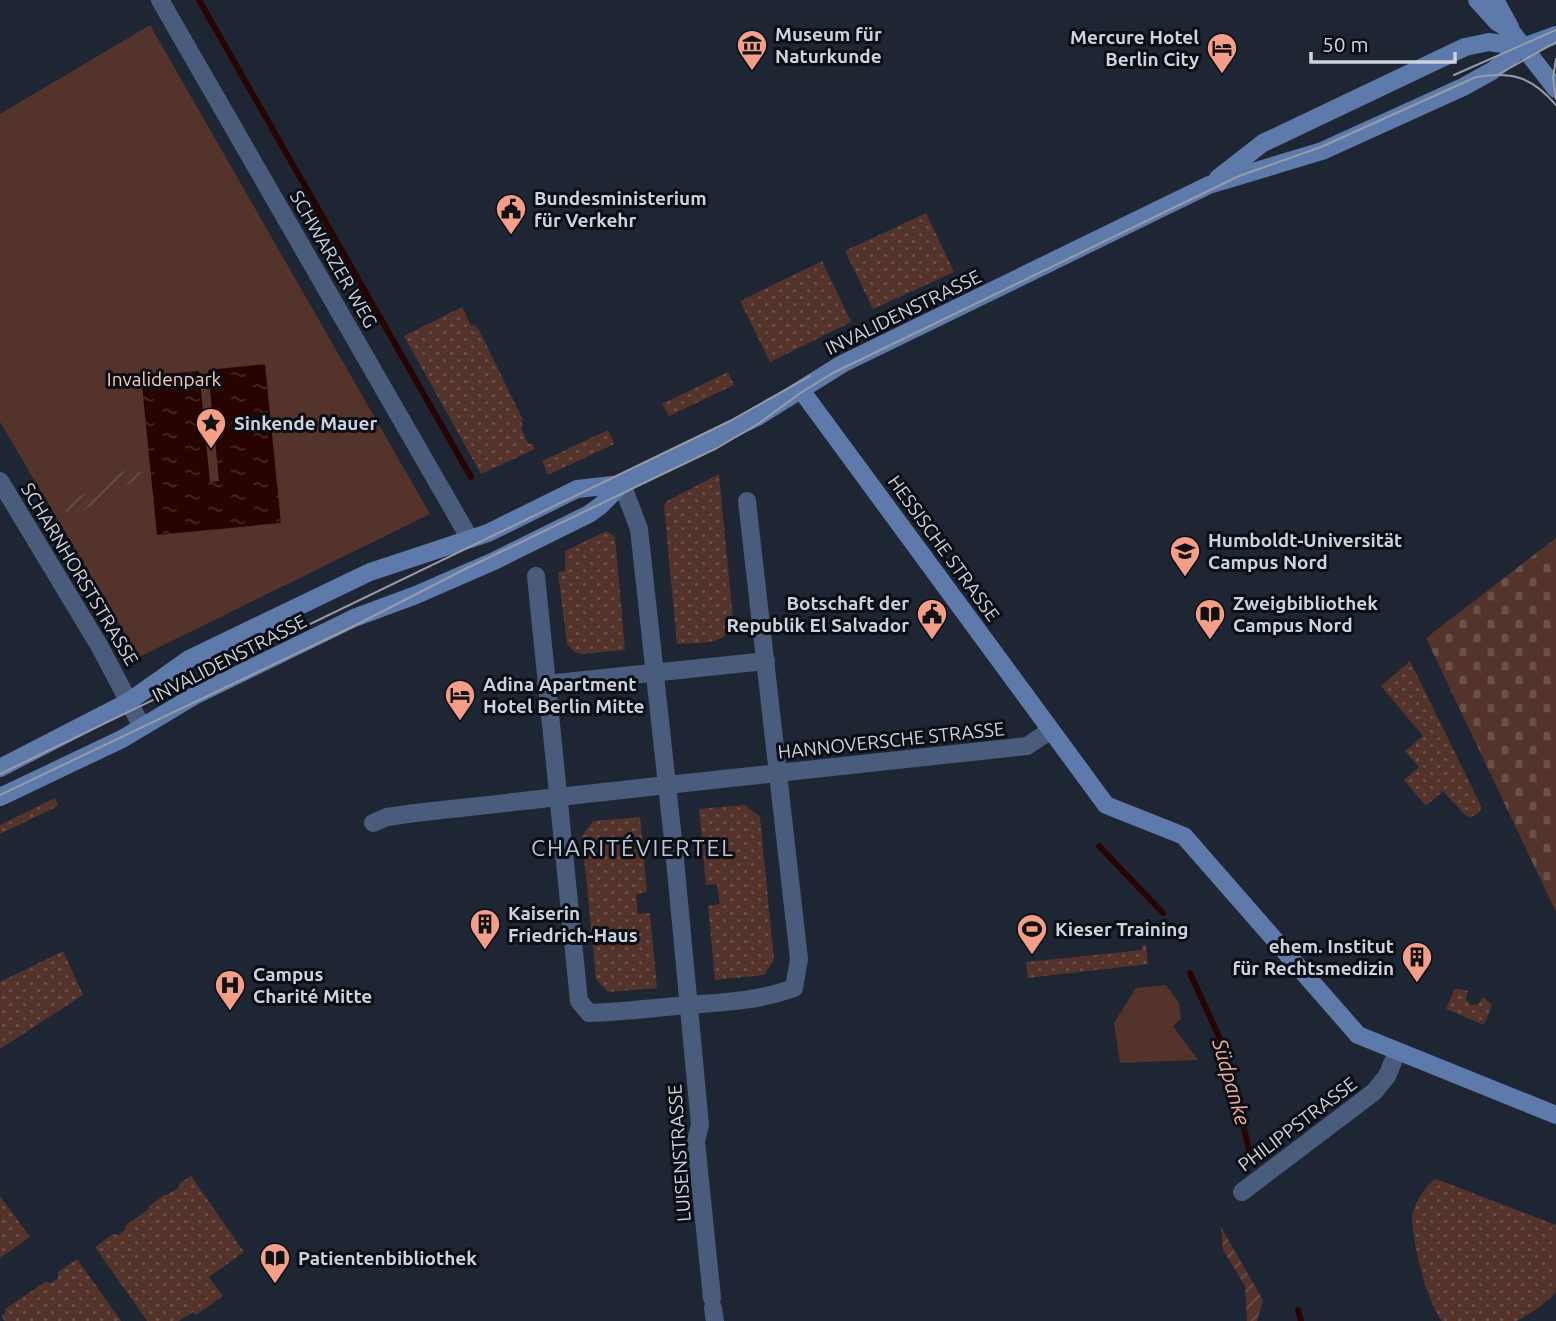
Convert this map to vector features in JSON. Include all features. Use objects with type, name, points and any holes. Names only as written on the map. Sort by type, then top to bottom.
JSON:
[{"type":"main road","points":[[1477,0],[1497,22],[1511,31]]},
{"type":"main road","points":[[1495,0],[1511,31],[1556,89]]},
{"type":"main road","name":"INVALIDENSTRASSE","points":[[0,797],[142,727],[194,696],[354,618],[482,566],[589,514],[622,484],[736,429],[842,364],[1209,185],[1322,151],[1486,75],[1523,47],[1556,34]]},
{"type":"main road","name":"INVALIDENSTRASSE","points":[[1209,185],[1263,143],[1465,47],[1489,42],[1523,47]]},
{"type":"main road","name":"HESSISCHE STRASSE","points":[[801,390],[1051,730]]},
{"type":"main road","name":"INVALIDENSTRASSE","points":[[0,768],[128,702],[189,659],[370,572],[513,522],[577,489],[622,484]]},
{"type":"main road","points":[[470,539],[482,566]]},
{"type":"main road","points":[[1051,730],[1106,805],[1184,836],[1358,1035],[1556,1115]]},
{"type":"street","name":"SCHWARZER WEG","points":[[160,0],[470,539]]},
{"type":"street","name":"SCHARNHORSTSTRASSE","points":[[0,481],[100,647],[142,727]]},
{"type":"street","name":"LUISENSTRASSE","points":[[622,484],[639,528],[655,673],[700,1125],[696,1141],[713,1309]]},
{"type":"street","points":[[536,576],[579,1002],[589,1013],[768,998],[794,988],[799,959],[747,501]]},
{"type":"street","points":[[546,684],[766,662]]},
{"type":"street","name":"HANNOVERSCHE STRASSE","points":[[373,822],[415,813],[1027,747],[1051,730]]},
{"type":"street","name":"PHILIPPSTRASSE","points":[[1242,1192],[1374,1092],[1387,1076],[1397,1052]]},
{"type":"green space","name":"Invalidenpark","points":[[150,25],[430,514],[139,657],[0,422],[0,114]]},
{"type":"green space","points":[[926,213],[954,272],[873,309],[845,251]]},
{"type":"green space","points":[[822,261],[851,322],[770,362],[740,301]]},
{"type":"green space","points":[[462,307],[471,326],[475,325],[479,330],[523,420],[521,428],[528,444],[532,443],[535,449],[481,474],[404,336]]},
{"type":"green space","points":[[728,372],[734,385],[669,416],[662,404]]},
{"type":"green space","points":[[608,430],[614,444],[548,475],[542,461]]},
{"type":"green space","points":[[140,462],[141,477],[70,518],[63,506]]},
{"type":"green space","points":[[719,474],[733,620],[726,635],[720,639],[704,643],[677,644],[664,506],[667,501]]},
{"type":"green space","points":[[606,531],[615,537],[625,650],[583,654],[575,652],[567,644],[558,572],[565,571],[565,551]]},
{"type":"green space","points":[[1556,538],[1556,912],[1426,638]]},
{"type":"green space","points":[[1410,661],[1481,806],[1480,812],[1471,817],[1465,815],[1443,791],[1426,806],[1404,780],[1419,767],[1405,751],[1423,736],[1381,686]]},
{"type":"green space","points":[[55,798],[58,806],[0,834],[0,825]]},
{"type":"green space","points":[[745,805],[760,817],[774,960],[764,975],[715,980],[708,906],[720,904],[717,884],[706,885],[699,809]]},
{"type":"green space","points":[[640,817],[647,892],[636,894],[638,914],[650,913],[657,988],[608,992],[596,979],[582,836],[593,821]]},
{"type":"green space","points":[[1142,945],[1146,945],[1148,964],[1028,978],[1026,962],[1142,950]]},
{"type":"green space","points":[[63,951],[83,995],[0,1049],[0,982]]},
{"type":"green space","points":[[1166,985],[1179,1003],[1181,1019],[1173,1026],[1198,1060],[1120,1063],[1114,1023],[1136,988]]},
{"type":"green space","points":[[1454,990],[1468,991],[1466,1000],[1471,1005],[1478,1004],[1483,997],[1492,1005],[1484,1025],[1446,1009]]},
{"type":"green space","points":[[191,1176],[244,1252],[209,1277],[223,1296],[196,1315],[193,1312],[179,1321],[147,1321],[95,1247],[113,1234],[119,1235],[126,1225],[165,1194],[180,1187],[179,1184]]},
{"type":"green space","points":[[1436,1179],[1556,1225],[1556,1293],[1517,1321],[1442,1321],[1426,1287],[1412,1220],[1420,1197]]},
{"type":"green space","points":[[0,1196],[30,1237],[0,1258]]},
{"type":"green space","points":[[1221,1227],[1263,1300],[1257,1321],[1247,1321],[1245,1286],[1223,1250]]},
{"type":"green space","points":[[77,1259],[121,1321],[5,1321],[1,1316],[6,1312],[5,1309],[45,1282],[51,1283],[58,1278],[58,1272]]},
{"type":"water","points":[[265,364],[281,523],[157,535],[141,376],[199,371],[210,482],[219,481],[208,370]]},
{"type":"waterway","points":[[199,0],[471,477]]},
{"type":"waterway","name":"Südpanke","points":[[1099,846],[1163,913]]},
{"type":"waterway","name":"Südpanke","points":[[1190,973],[1226,1052],[1250,1154]]},
{"type":"waterway","name":"Südpanke","points":[[1298,1310],[1301,1321]]},
{"type":"tram line","points":[[1454,75],[1556,30]]},
{"type":"tram line","points":[[1499,74],[1556,42]]},
{"type":"tram line","points":[[1556,59],[1553,78],[1556,99]]},
{"type":"tram line","points":[[0,795],[717,448],[758,424],[833,373],[1239,176],[1321,147],[1476,77],[1500,75],[1520,78],[1530,82],[1556,105]]},
{"type":"tram line","points":[[0,774],[730,421],[810,376]]},
{"type":"place","name":"Museum für Naturkunde","points":[[752,72]]},
{"type":"place","name":"Mercure Hotel Berlin City","points":[[1222,75]]},
{"type":"place","name":"Bundesministerium für Verkehr","points":[[511,236]]},
{"type":"place","name":"Sinkende Mauer","points":[[211,450]]},
{"type":"place","name":"Humboldt-Universität Campus Nord","points":[[1185,578]]},
{"type":"place","name":"Botschaft der Republik El Salvador","points":[[932,641]]},
{"type":"place","name":"Zweigbibliothek Campus Nord","points":[[1210,641]]},
{"type":"place","name":"Adina Apartment Hotel Berlin Mitte","points":[[460,722]]},
{"type":"place","name":"Kaiserin Friedrich-Haus","points":[[485,951]]},
{"type":"place","name":"Kieser Training","points":[[1032,956]]},
{"type":"place","name":"ehem. Institut für Rechtsmedizin","points":[[1417,984]]},
{"type":"place","name":"Campus Charité Mitte","points":[[230,1012]]},
{"type":"place","name":"Patientenbibliothek","points":[[275,1285]]},
{"type":"district","name":"CHARITÉVIERTEL","points":[[633,848]]}]
